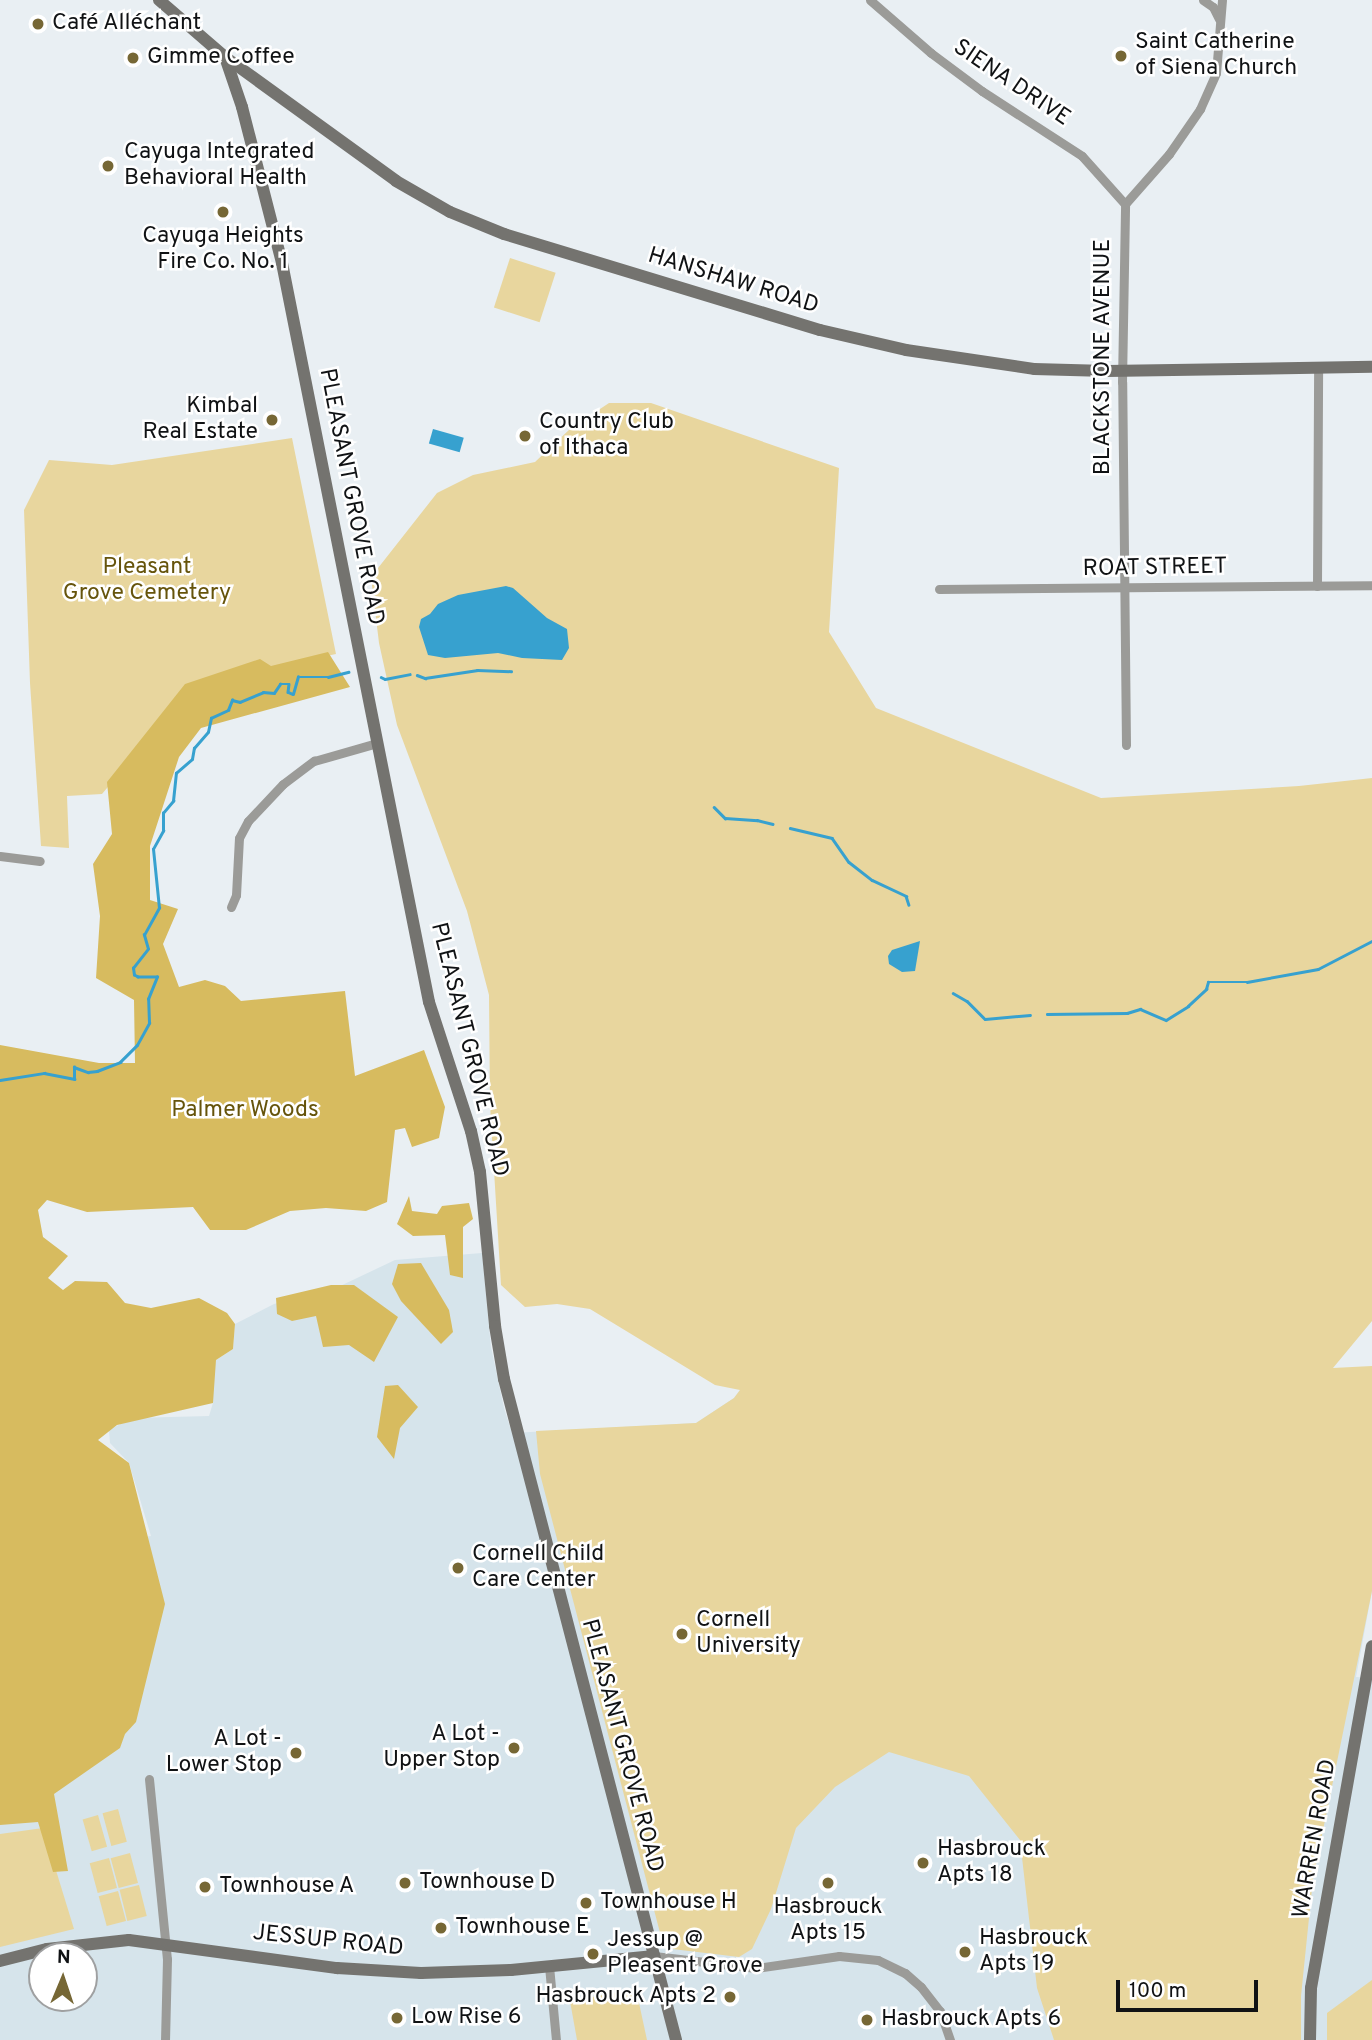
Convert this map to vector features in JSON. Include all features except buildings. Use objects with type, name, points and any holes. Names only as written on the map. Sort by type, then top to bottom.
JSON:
[{"type":"street","name":"HANSHAW ROAD","points":[[159,0],[225,57],[424,200],[503,234],[868,343],[1034,369],[1122,371],[1372,367]]},
{"type":"street","name":"SIENA DRIVE","points":[[870,0],[931,53],[982,91],[1082,156],[1125,204]]},
{"type":"street","points":[[1203,0],[1213,7],[1220,20]]},
{"type":"street","points":[[1125,204],[1169,154],[1200,109],[1216,73],[1222,0]]},
{"type":"street","name":"PLEASANT GROVE ROAD","points":[[225,57],[242,107],[293,313],[429,1002],[471,1131],[480,1172],[495,1326],[505,1379],[676,2040]]},
{"type":"street","points":[[242,107],[247,90],[257,80]]},
{"type":"street","name":"BLACKSTONE AVENUE","points":[[1125,204],[1122,371],[1126,745]]},
{"type":"street","points":[[1317,586],[1318,367]]},
{"type":"street","name":"ROAT STREET","points":[[939,589],[1372,585]]},
{"type":"street","points":[[231,906],[236,895],[239,838],[248,821],[283,784],[314,761],[377,743]]},
{"type":"street","points":[[0,856],[40,861]]},
{"type":"street","name":"WARREN ROAD","points":[[1310,2040],[1311,1988],[1370,1674],[1372,1646]]},
{"type":"street","points":[[149,1779],[166,1943],[165,2040]]},
{"type":"street","name":"JESSUP ROAD","points":[[0,1961],[88,1943],[129,1940],[337,1968],[441,1973],[654,1956]]},
{"type":"street","points":[[654,1956],[756,1968],[849,1955],[878,1960],[897,1968],[921,1987],[940,2011],[950,2040]]},
{"type":"street","points":[[549,1966],[556,2040]]},
{"type":"shaded area","name":"Cornell University","points":[[482,1253],[491,1347],[512,1433],[696,1423],[734,1398],[740,1390],[1167,1432],[1372,1366],[1372,1591],[1356,1677],[1372,1678],[1372,2040],[0,2040],[0,1560],[151,1536],[129,1463],[110,1443],[109,1430],[132,1418],[209,1416],[213,1403],[212,1372],[216,1360],[233,1349],[235,1324],[274,1304],[336,1288],[395,1260]]},
{"type":"green space","points":[[510,258],[556,273],[540,322],[494,307]]},
{"type":"green space","points":[[609,403],[651,403],[839,468],[829,632],[876,708],[1101,798],[1299,786],[1372,778],[1372,1321],[1333,1368],[1372,1366],[1372,1591],[1313,1879],[1301,1996],[1301,2040],[1054,2040],[1037,1988],[1020,1840],[969,1776],[889,1752],[835,1787],[796,1828],[771,1909],[752,1949],[739,1957],[664,1948],[540,1474],[536,1431],[696,1423],[734,1398],[740,1390],[715,1385],[590,1309],[557,1304],[525,1307],[501,1285],[490,1105],[489,995],[467,911],[397,725],[379,643],[371,577],[437,493],[473,475],[535,462],[570,429]]},
{"type":"green space","name":"Pleasant Grove Cemetery","points":[[292,438],[336,654],[244,673],[144,744],[102,794],[67,796],[69,848],[41,846],[30,683],[24,510],[49,460],[112,465]]},
{"type":"green space","name":"Palmer Woods","points":[[328,652],[350,687],[201,728],[179,757],[150,846],[150,900],[178,909],[163,944],[179,987],[205,980],[225,986],[241,1001],[345,991],[355,1076],[424,1050],[445,1107],[439,1138],[412,1147],[405,1128],[395,1130],[387,1202],[366,1211],[326,1208],[290,1211],[246,1230],[210,1230],[193,1207],[87,1212],[47,1200],[38,1210],[43,1237],[68,1256],[48,1278],[63,1290],[75,1281],[107,1282],[125,1303],[151,1308],[199,1298],[227,1313],[235,1324],[233,1349],[216,1360],[213,1403],[117,1425],[98,1440],[129,1463],[165,1604],[136,1722],[125,1734],[120,1748],[54,1794],[68,1871],[53,1872],[38,1822],[0,1825],[0,1045],[99,1063],[135,1063],[134,1000],[96,978],[100,916],[93,864],[112,834],[107,782],[185,684],[260,659],[271,666]]},
{"type":"green space","points":[[409,1196],[412,1211],[437,1214],[442,1206],[469,1203],[473,1219],[463,1227],[463,1278],[450,1275],[445,1235],[413,1236],[397,1224]]},
{"type":"green space","points":[[421,1263],[449,1310],[453,1332],[441,1344],[401,1301],[392,1284],[398,1264]]},
{"type":"green space","points":[[331,1285],[354,1285],[398,1317],[374,1362],[349,1345],[323,1347],[316,1316],[292,1321],[277,1314],[276,1298]]},
{"type":"green space","points":[[398,1385],[418,1407],[400,1428],[394,1459],[377,1437],[385,1386]]},
{"type":"green space","points":[[118,1809],[127,1842],[111,1846],[103,1813]]},
{"type":"green space","points":[[98,1815],[107,1847],[92,1851],[83,1819]]},
{"type":"green space","points":[[43,1828],[74,1929],[0,1947],[0,1834]]},
{"type":"green space","points":[[130,1853],[138,1883],[119,1888],[111,1858]]},
{"type":"green space","points":[[109,1858],[117,1888],[98,1893],[90,1863]]},
{"type":"green space","points":[[139,1885],[147,1916],[127,1921],[120,1890]]},
{"type":"green space","points":[[118,1891],[126,1921],[107,1926],[99,1896]]},
{"type":"green space","points":[[1372,1980],[1372,2040],[1327,2040],[1327,2013]]},
{"type":"green space","points":[[636,1989],[647,2040],[577,2040],[570,2001]]},
{"type":"water","points":[[433,429],[464,438],[460,452],[429,443]]},
{"type":"water","points":[[506,586],[513,588],[547,618],[567,629],[569,648],[562,660],[522,658],[498,653],[445,658],[428,655],[419,627],[421,619],[430,614],[438,604],[458,595]]},
{"type":"water","points":[[920,941],[915,971],[902,972],[889,964],[888,956],[892,950]]},
{"type":"waterway","points":[[417,675],[425,678],[477,670],[511,671]]},
{"type":"waterway","points":[[0,1080],[44,1073],[74,1079],[74,1067],[88,1072],[97,1071],[120,1062],[137,1045],[149,1023],[148,999],[157,977],[138,977],[134,975],[133,968],[148,949],[144,935],[159,908],[153,849],[163,831],[163,813],[173,801],[176,773],[192,759],[194,748],[208,732],[211,718],[228,710],[232,700],[240,702],[263,692],[274,693],[280,684],[289,684],[288,692],[293,694],[298,677],[328,677],[348,672]]},
{"type":"waterway","points":[[381,677],[385,679],[410,674]]},
{"type":"waterway","points":[[714,807],[725,818],[773,824]]},
{"type":"waterway","points":[[790,828],[832,838],[849,862],[872,880],[906,896],[909,905]]},
{"type":"waterway","points":[[1047,1014],[1127,1013],[1140,1009],[1166,1020],[1188,1006],[1206,989],[1208,982],[1247,982],[1318,969],[1372,941]]},
{"type":"waterway","points":[[953,993],[967,1001],[985,1019],[1030,1015]]},
{"type":"place","name":"Café Alléchant","points":[[38,24]]},
{"type":"place","name":"Saint Catherine of Siena Church","points":[[1121,56]]},
{"type":"place","name":"Gimme Coffee","points":[[133,58]]},
{"type":"place","name":"Cayuga Integrated Behavioral Health","points":[[108,166]]},
{"type":"place","name":"Cayuga Heights Fire Co. No. 1","points":[[223,212]]},
{"type":"place","name":"Kimbal Real Estate","points":[[272,420]]},
{"type":"place","name":"Country Club of Ithaca","points":[[525,436]]},
{"type":"place","name":"Cornell Child Care Center","points":[[458,1568]]},
{"type":"place","name":"Cornell University","points":[[682,1634]]},
{"type":"place","name":"A Lot - Upper Stop","points":[[514,1748]]},
{"type":"place","name":"A Lot - Lower Stop","points":[[296,1753]]},
{"type":"place","name":"Hasbrouck Apts 18","points":[[923,1863]]},
{"type":"place","name":"Townhouse D","points":[[405,1883]]},
{"type":"place","name":"Hasbrouck Apts 15","points":[[828,1883]]},
{"type":"place","name":"Townhouse A","points":[[205,1887]]},
{"type":"place","name":"Townhouse H","points":[[586,1903]]},
{"type":"place","name":"Townhouse E","points":[[441,1928]]},
{"type":"place","name":"Hasbrouck Apts 19","points":[[965,1952]]},
{"type":"place","name":"Jessup @ Pleasent Grove","points":[[593,1954]]},
{"type":"place","name":"Hasbrouck Apts 2","points":[[730,1997]]},
{"type":"place","name":"Low Rise 6","points":[[397,2018]]},
{"type":"place","name":"Hasbrouck Apts 6","points":[[867,2020]]}]
